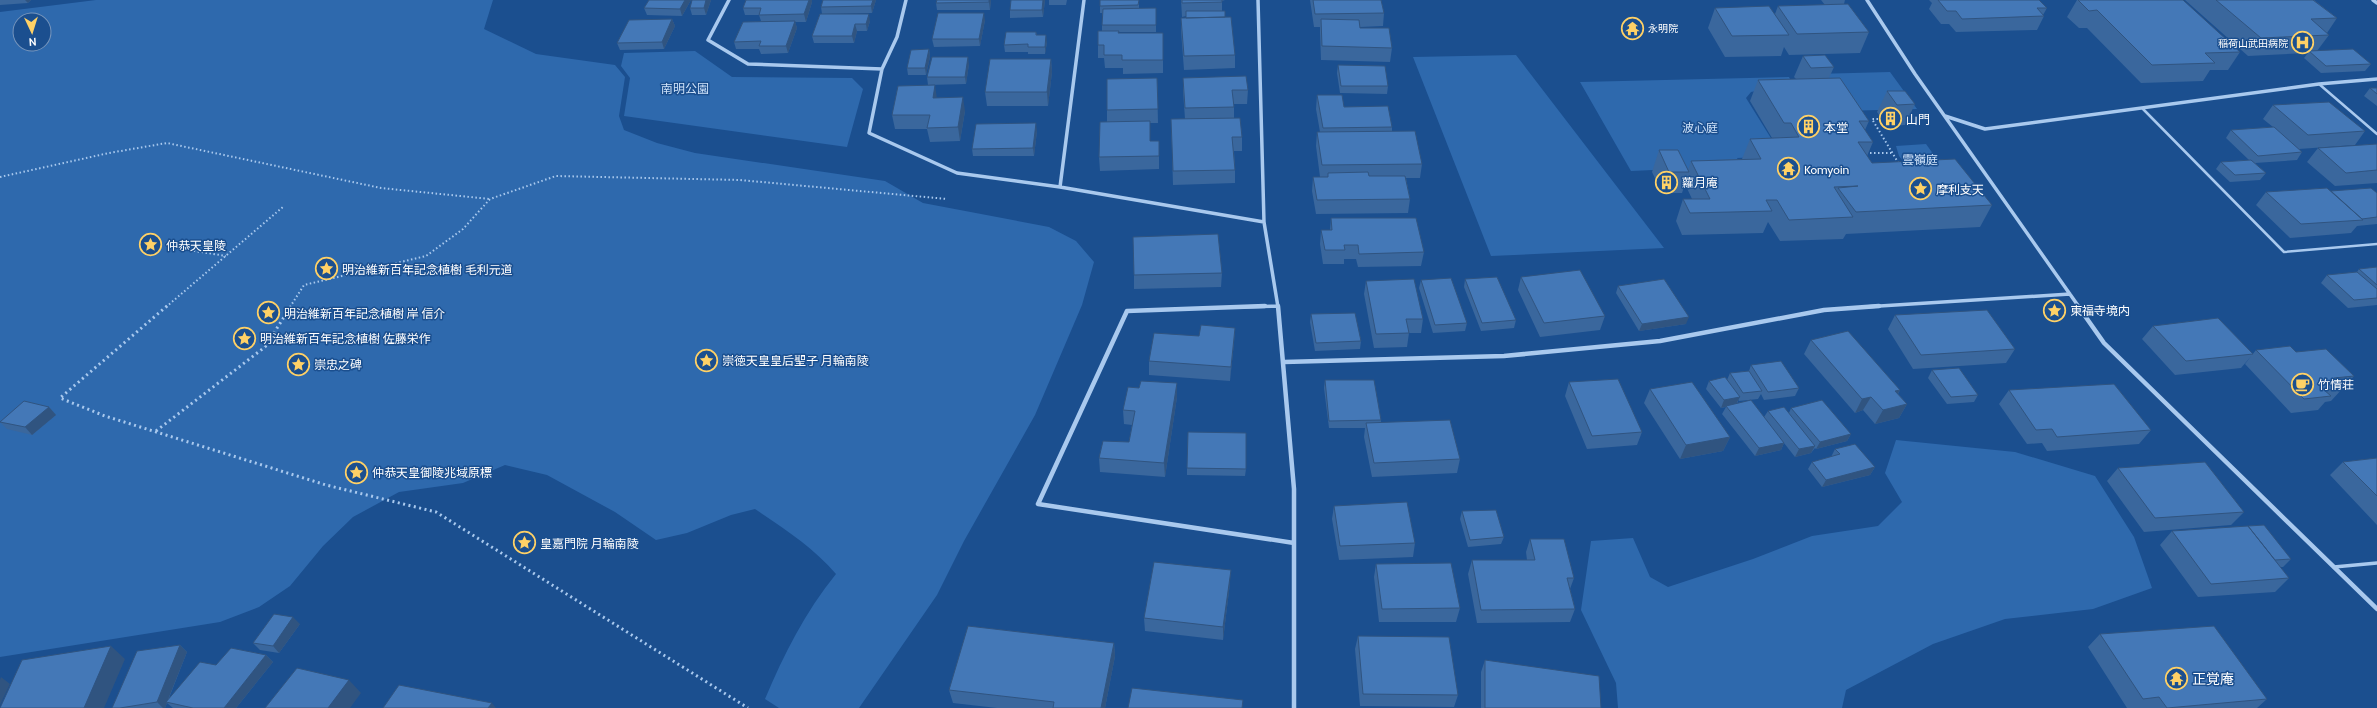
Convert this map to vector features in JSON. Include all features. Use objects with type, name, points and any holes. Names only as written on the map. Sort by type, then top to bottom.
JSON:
[{"type":"street","points":[[730,0],[708,40],[748,64],[882,69]]},
{"type":"street","points":[[906,0],[897,37],[882,69],[869,133],[957,173],[1060,188],[1264,222]]},
{"type":"street","points":[[1060,188],[1084,0]]},
{"type":"street","points":[[1258,0],[1264,222],[1278,306],[1294,489],[1294,708]]},
{"type":"street","points":[[1867,0],[1945,116],[2104,343],[2333,568],[2377,609]]},
{"type":"street","points":[[2373,0],[2377,3]]},
{"type":"street","points":[[1945,116],[1985,129],[2143,109],[2319,84],[2377,79]]},
{"type":"street","points":[[1284,362],[1504,356],[1660,341],[1824,310],[2070,294]]},
{"type":"street","points":[[1278,306],[1127,311],[1038,504],[1294,543]]},
{"type":"lane","points":[[2319,84],[2377,134]]},
{"type":"lane","points":[[2143,109],[2284,252],[2377,244]]},
{"type":"lane","points":[[2333,568],[2377,563]]},
{"type":"path","points":[[1882,119],[1872,120],[1900,166]]},
{"type":"path","points":[[0,177],[108,153],[167,143],[380,188],[490,199],[556,176],[740,180],[952,199]]},
{"type":"path","points":[[1864,153],[1892,152]]},
{"type":"path","points":[[156,431],[265,347],[304,285],[426,256],[462,229],[490,199]]},
{"type":"path","points":[[284,206],[60,398],[105,416],[326,485],[436,512],[748,708]]},
{"type":"path","points":[[170,247],[226,256]]},
{"type":"green space","points":[[96,0],[493,0],[484,29],[536,54],[615,65],[625,77],[619,116],[624,130],[657,143],[695,153],[885,181],[923,203],[1049,227],[1076,241],[1094,262],[1082,305],[1035,415],[964,541],[937,595],[859,708],[779,708],[765,699],[805,618],[814,603],[836,574],[818,555],[777,524],[755,509],[731,515],[687,533],[656,540],[615,512],[547,475],[505,465],[463,483],[399,492],[353,517],[323,546],[290,586],[259,607],[220,622],[0,657],[0,12]]},
{"type":"green space","name":"南明公園","points":[[695,51],[732,77],[852,78],[863,89],[847,147],[624,116],[630,78],[621,66],[624,53]]},
{"type":"green space","points":[[1516,55],[1664,248],[1491,256],[1413,57]]},
{"type":"green space","points":[[1890,72],[1917,109],[1841,111],[1815,74]]},
{"type":"green space","name":"波心庭","points":[[1789,77],[1792,83],[1751,92],[1746,98],[1782,156],[1737,158],[1748,177],[1675,169],[1631,171],[1580,82]]},
{"type":"green space","name":"雲嶺庭","points":[[1926,144],[1947,173],[1910,170],[1899,156],[1896,146]]},
{"type":"green space","points":[[1896,440],[2015,452],[2095,476],[2134,537],[2152,588],[2093,609],[2005,619],[1933,644],[1846,690],[1842,708],[1618,708],[1616,683],[1581,610],[1591,541],[1633,538],[1650,577],[1668,587],[1753,559],[1812,536],[1878,526],[1902,502],[1885,473]]},
{"type":"building","points":[[649,0],[685,0],[680,9],[644,8]]},
{"type":"building","points":[[692,0],[706,0],[704,8],[690,8]]},
{"type":"building","points":[[746,0],[809,0],[804,14],[759,15],[761,8],[743,8]]},
{"type":"building","points":[[823,0],[873,0],[871,6],[821,7]]},
{"type":"building","points":[[937,0],[989,0],[989,2],[936,3]]},
{"type":"building","points":[[1011,0],[1043,0],[1042,10],[1010,10]]},
{"type":"building","points":[[1100,0],[1139,0],[1138,5],[1100,6]]},
{"type":"building","points":[[1182,0],[1222,0],[1222,2],[1182,3]]},
{"type":"building","points":[[1313,0],[1381,0],[1384,13],[1315,14]]},
{"type":"building","points":[[1938,0],[2039,0],[2047,8],[2037,8],[2044,16],[1962,19],[1956,11],[1947,11]]},
{"type":"building","points":[[2078,0],[2183,0],[2240,52],[2205,53],[2215,63],[2152,65],[2097,10],[2089,11]]},
{"type":"building","points":[[2216,0],[2313,0],[2337,18],[2311,19],[2329,35],[2261,38]]},
{"type":"building","points":[[1848,4],[1869,32],[1797,34],[1778,6]]},
{"type":"building","points":[[1769,6],[1789,35],[1732,36],[1715,8]]},
{"type":"building","points":[[1156,8],[1156,25],[1102,25],[1103,9]]},
{"type":"building","points":[[1186,11],[1225,11],[1225,17],[1186,18]]},
{"type":"building","points":[[938,13],[984,13],[979,39],[932,39]]},
{"type":"building","points":[[820,14],[869,14],[866,24],[855,24],[852,36],[812,36]]},
{"type":"building","points":[[1231,17],[1235,55],[1184,56],[1181,18]]},
{"type":"building","points":[[672,19],[662,42],[617,43],[629,20]]},
{"type":"building","points":[[1321,19],[1359,20],[1360,28],[1389,28],[1392,48],[1322,46]]},
{"type":"building","points":[[795,21],[786,46],[759,46],[761,41],[734,42],[743,22]]},
{"type":"building","points":[[1098,31],[1119,31],[1118,33],[1163,33],[1163,60],[1122,60],[1122,55],[1104,55],[1104,45],[1098,45]]},
{"type":"building","points":[[1006,32],[1036,32],[1036,35],[1046,35],[1045,47],[1028,47],[1028,44],[1004,45]]},
{"type":"building","points":[[929,49],[925,68],[907,68],[911,50]]},
{"type":"building","points":[[2353,49],[2371,64],[2326,66],[2309,51]]},
{"type":"building","points":[[1825,55],[1834,67],[1811,68],[1803,56]]},
{"type":"building","points":[[932,57],[968,57],[965,77],[927,77]]},
{"type":"building","points":[[990,59],[1051,59],[1047,92],[985,92]]},
{"type":"building","points":[[1338,65],[1385,66],[1388,86],[1341,86]]},
{"type":"building","points":[[1246,76],[1248,90],[1232,90],[1234,107],[1185,108],[1183,78]]},
{"type":"building","points":[[1157,78],[1158,109],[1107,110],[1107,79]]},
{"type":"building","points":[[1840,78],[1869,121],[1859,121],[1873,142],[1858,142],[1872,163],[1955,159],[1992,205],[1856,212],[1838,188],[1858,186],[1834,187],[1853,217],[1789,220],[1777,200],[1766,200],[1772,211],[1690,213],[1683,199],[1710,199],[1691,161],[1761,159],[1750,139],[1799,137],[1791,123],[1784,123],[1758,80]]},
{"type":"building","points":[[935,85],[933,98],[963,97],[958,127],[927,128],[930,115],[892,115],[898,86]]},
{"type":"building","points":[[2370,88],[2377,88],[2377,94]]},
{"type":"building","points":[[1887,91],[1905,91],[1915,104],[1897,105]]},
{"type":"building","points":[[1317,95],[1342,95],[1344,107],[1388,106],[1392,127],[1323,128]]},
{"type":"building","points":[[2329,102],[2365,131],[2308,135],[2273,105]]},
{"type":"building","points":[[1240,118],[1242,137],[1232,137],[1235,170],[1173,171],[1171,119]]},
{"type":"building","points":[[1150,121],[1150,141],[1159,141],[1159,156],[1099,157],[1100,122]]},
{"type":"building","points":[[1036,123],[1033,148],[972,149],[976,124]]},
{"type":"building","points":[[2274,127],[2302,152],[2258,156],[2231,130]]},
{"type":"building","points":[[1415,131],[1422,164],[1322,165],[1317,132]]},
{"type":"building","points":[[2377,144],[2377,170],[2346,173],[2318,148]]},
{"type":"building","points":[[1659,150],[1678,150],[1689,172],[1669,172]]},
{"type":"building","points":[[2251,160],[2266,173],[2235,175],[2221,162]]},
{"type":"building","points":[[1368,172],[1369,176],[1405,176],[1410,199],[1317,200],[1313,177],[1328,177],[1328,173]]},
{"type":"building","points":[[2327,188],[2363,220],[2301,224],[2266,192]]},
{"type":"building","points":[[2371,188],[2377,193],[2377,217],[2362,219],[2331,191]]},
{"type":"building","points":[[1331,218],[1416,218],[1424,252],[1359,254],[1358,245],[1344,245],[1345,250],[1325,250],[1321,230],[1332,230]]},
{"type":"building","points":[[1218,234],[1222,273],[1134,275],[1133,237]]},
{"type":"building","points":[[2377,267],[2377,285],[2359,269]]},
{"type":"building","points":[[1580,270],[1605,316],[1544,323],[1521,277]]},
{"type":"building","points":[[2357,272],[2377,289],[2377,298],[2354,300],[2327,275]]},
{"type":"building","points":[[1497,277],[1516,320],[1482,323],[1465,279]]},
{"type":"building","points":[[1451,278],[1467,323],[1435,325],[1421,280]]},
{"type":"building","points":[[1414,279],[1423,319],[1406,319],[1409,333],[1376,334],[1366,281]]},
{"type":"building","points":[[1664,279],[1689,317],[1642,324],[1618,286]]},
{"type":"building","points":[[1987,310],[2015,349],[1921,355],[1895,315]]},
{"type":"building","points":[[1355,313],[1361,341],[1316,343],[1311,314]]},
{"type":"building","points":[[2218,318],[2253,354],[2186,361],[2153,326]]},
{"type":"building","points":[[1201,325],[1235,328],[1231,367],[1149,361],[1154,333],[1199,336]]},
{"type":"building","points":[[1848,331],[1900,390],[1895,391],[1907,404],[1883,410],[1871,397],[1862,399],[1811,340]]},
{"type":"building","points":[[2290,346],[2296,352],[2326,349],[2354,376],[2334,378],[2344,388],[2324,390],[2331,396],[2304,399],[2256,350]]},
{"type":"building","points":[[1781,361],[1799,388],[1768,392],[1751,365]]},
{"type":"building","points":[[1959,368],[1978,395],[1951,397],[1932,370]]},
{"type":"building","points":[[1749,371],[1762,391],[1743,393],[1730,373]]},
{"type":"building","points":[[1725,377],[1740,397],[1724,400],[1709,381]]},
{"type":"building","points":[[1618,379],[1642,432],[1592,436],[1569,382]]},
{"type":"building","points":[[1325,380],[1374,380],[1381,420],[1329,421]]},
{"type":"building","points":[[1141,381],[1177,383],[1164,463],[1099,458],[1103,441],[1129,442],[1135,411],[1123,410],[1128,387],[1139,388]]},
{"type":"building","points":[[1692,382],[1730,437],[1686,445],[1650,389]]},
{"type":"building","points":[[2114,384],[2151,430],[2057,437],[2052,429],[2036,430],[2009,390]]},
{"type":"building","points":[[1751,400],[1784,443],[1759,448],[1726,406]]},
{"type":"building","points":[[1822,400],[1851,434],[1820,442],[1791,408]]},
{"type":"building","points":[[24,401],[49,407],[25,427],[0,422]]},
{"type":"building","points":[[1784,407],[1815,446],[1799,449],[1768,411]]},
{"type":"building","points":[[1450,420],[1460,459],[1374,463],[1366,423]]},
{"type":"building","points":[[1188,432],[1246,433],[1246,469],[1187,468]]},
{"type":"building","points":[[1855,444],[1875,467],[1826,480],[1812,462],[1840,454],[1835,449]]},
{"type":"building","points":[[2377,458],[2377,496],[2343,462]]},
{"type":"building","points":[[2205,462],[2244,512],[2155,518],[2118,468]]},
{"type":"building","points":[[1407,502],[1415,543],[1340,546],[1334,506]]},
{"type":"building","points":[[1496,510],[1504,537],[1470,540],[1462,511]]},
{"type":"building","points":[[2264,525],[2291,559],[2275,560],[2248,526]]},
{"type":"building","points":[[2248,526],[2289,578],[2211,584],[2172,531]]},
{"type":"building","points":[[1530,539],[1564,539],[1574,578],[1567,578],[1575,609],[1481,610],[1472,560],[1535,560]]},
{"type":"building","points":[[1154,562],[1231,570],[1223,627],[1144,618]]},
{"type":"building","points":[[1451,563],[1460,608],[1382,609],[1376,564]]},
{"type":"building","points":[[274,614],[293,617],[273,646],[253,643]]},
{"type":"building","points":[[968,626],[1114,643],[1101,708],[1053,708],[1054,702],[949,690]]},
{"type":"building","points":[[2214,626],[2267,699],[2167,708],[2159,697],[2143,699],[2100,634]]},
{"type":"building","points":[[1358,636],[1449,637],[1458,695],[1363,694]]},
{"type":"building","points":[[180,645],[157,702],[112,708],[137,651]]},
{"type":"building","points":[[111,646],[84,708],[0,708],[22,660]]},
{"type":"building","points":[[231,648],[266,655],[224,708],[193,708],[166,702],[200,662],[216,665]]},
{"type":"building","points":[[1485,660],[1599,676],[1601,708],[1485,708]]},
{"type":"building","points":[[297,668],[349,680],[328,708],[265,708]]},
{"type":"building","points":[[399,685],[492,703],[488,708],[383,708]]},
{"type":"building","points":[[1132,688],[1243,700],[1242,708],[1128,708]]},
{"type":"place","name":"永明院","points":[[1632,28]]},
{"type":"place","name":"稲荷山武田病院","points":[[2303,43]]},
{"type":"place","name":"山門","points":[[1891,119]]},
{"type":"place","name":"本堂","points":[[1808,127]]},
{"type":"place","name":"Komyoin","points":[[1789,169]]},
{"type":"place","name":"蘿月庵","points":[[1667,182]]},
{"type":"place","name":"摩利支天","points":[[1921,189]]},
{"type":"place","name":"仲恭天皇陵","points":[[150,245]]},
{"type":"place","name":"明治維新百年記念植樹 毛利元道","points":[[327,269]]},
{"type":"place","name":"東福寺境内","points":[[2055,310]]},
{"type":"place","name":"明治維新百年記念植樹 岸 信介","points":[[269,313]]},
{"type":"place","name":"明治維新百年記念植樹 佐藤栄作","points":[[245,338]]},
{"type":"place","name":"崇徳天皇皇后聖子 月輪南陵","points":[[707,360]]},
{"type":"place","name":"崇忠之碑","points":[[299,364]]},
{"type":"place","name":"竹情荘","points":[[2303,384]]},
{"type":"place","name":"仲恭天皇御陵兆域原標","points":[[357,472]]},
{"type":"place","name":"皇嘉門院 月輪南陵","points":[[524,543]]},
{"type":"place","name":"正覚庵","points":[[2177,679]]}]
